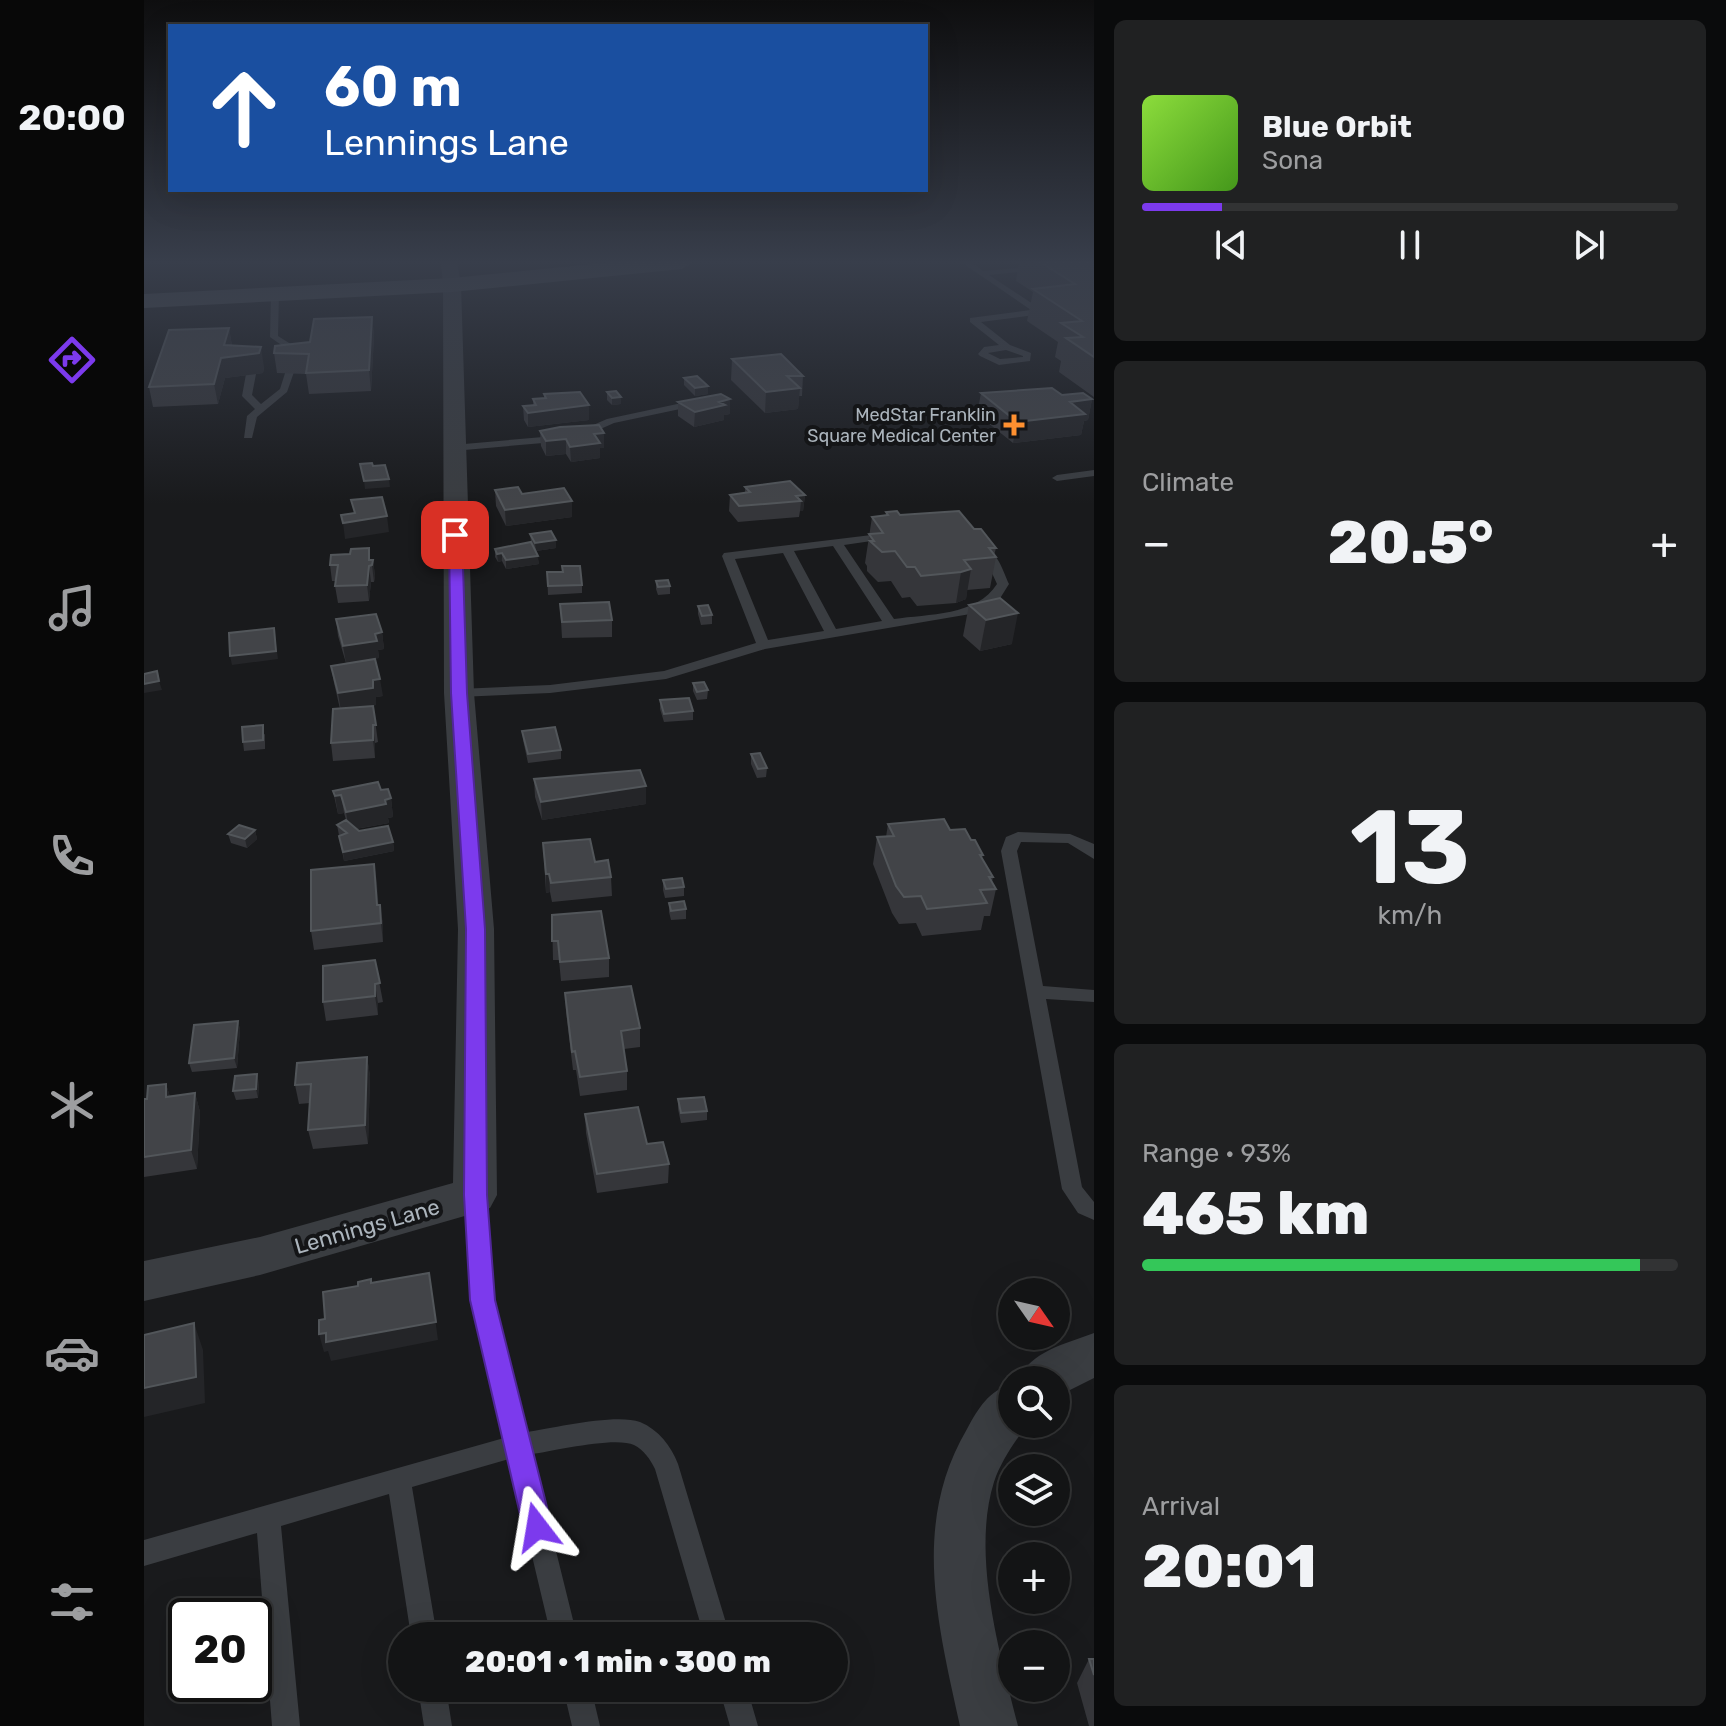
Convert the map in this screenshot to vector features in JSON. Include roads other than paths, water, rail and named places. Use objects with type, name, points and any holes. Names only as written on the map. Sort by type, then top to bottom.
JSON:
[{"type":"street","points":[[451,343],[459,693],[476,929],[475,1195]]},
{"type":"street","name":"Lennings Lane","points":[[144,1281],[260,1256],[475,1195]]},
{"type":"street","points":[[1067,1366],[1094,1355]]},
{"type":"street","points":[[989,1726],[976,1671],[959,1549],[966,1487],[998,1424]]},
{"type":"lane","points":[[248,436],[252,416],[259,407],[284,390],[292,348],[277,343]]},
{"type":"lane","points":[[1001,343],[1007,347]]},
{"type":"lane","points":[[253,367],[247,396],[259,407]]},
{"type":"lane","points":[[453,448],[543,440],[587,432],[611,421],[696,403]]},
{"type":"lane","points":[[1057,478],[1094,473]]},
{"type":"lane","points":[[763,645],[728,556],[907,534]]},
{"type":"lane","points":[[835,541],[890,623]]},
{"type":"lane","points":[[459,693],[550,689],[652,677],[763,645],[978,609],[995,597],[1003,584],[990,556],[973,543]]},
{"type":"lane","points":[[787,549],[832,634]]},
{"type":"lane","points":[[1094,854],[1089,847],[1065,838],[1018,837],[1012,841],[1009,851],[1072,1189],[1085,1207],[1094,1211]]},
{"type":"lane","points":[[1035,992],[1094,996]]},
{"type":"lane","points":[[475,1195],[482,1300],[561,1622]]},
{"type":"lane","points":[[144,1553],[518,1445],[599,1432],[636,1432],[655,1446],[666,1464],[713,1622]]},
{"type":"lane","points":[[399,1480],[422,1622]]},
{"type":"lane","points":[[268,1518],[286,1726]]},
{"type":"lane","points":[[434,1702],[438,1726]]},
{"type":"lane","points":[[580,1702],[586,1726]]},
{"type":"lane","points":[[737,1702],[744,1726]]},
{"type":"place","name":"MedStar Franklin Square Medical Center","points":[[1014,425]]}]
